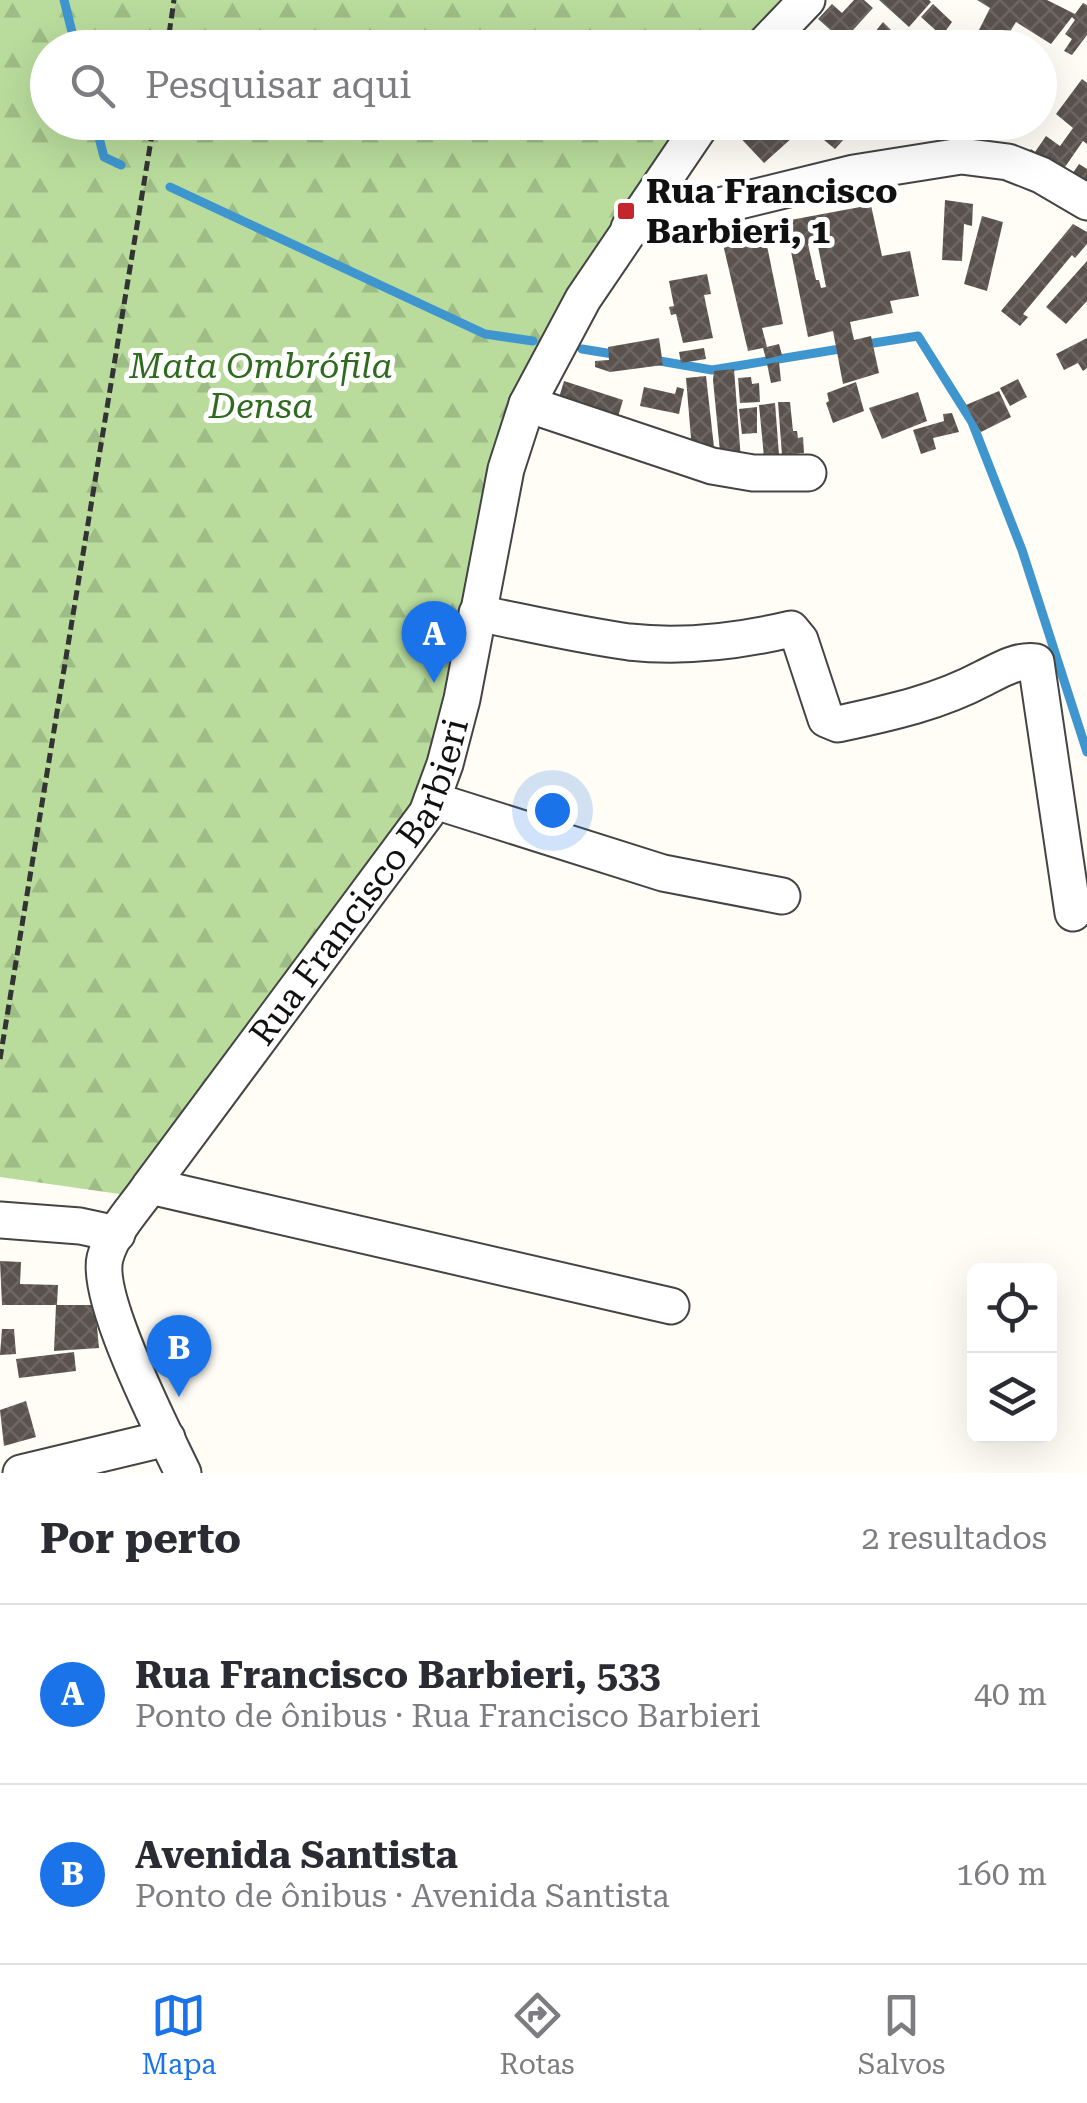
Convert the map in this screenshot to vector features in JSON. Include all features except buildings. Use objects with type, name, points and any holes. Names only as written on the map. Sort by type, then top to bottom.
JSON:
[{"type":"street","points":[[778,30],[807,0]]},
{"type":"street","name":"Rua Francisco Barbieri","points":[[183,1473],[126,1346],[105,1286],[104,1262],[117,1234],[150,1186],[416,831],[446,764],[506,469],[527,404],[582,299],[690,140]]},
{"type":"street","points":[[629,228],[854,174],[961,156],[1008,162],[1041,175],[1087,202]]},
{"type":"street","points":[[527,404],[712,466],[753,473],[808,473]]},
{"type":"street","points":[[477,613],[632,642],[727,640],[791,629],[796,631],[807,659],[826,719],[838,724],[929,704],[1002,668],[1036,662],[1073,913]]},
{"type":"street","points":[[432,800],[663,873],[782,896]]},
{"type":"street","points":[[150,1186],[671,1306]]},
{"type":"street","points":[[0,1220],[80,1226],[117,1234]]},
{"type":"street","points":[[21,1473],[167,1438]]},
{"type":"path","points":[[169,30],[174,0]]},
{"type":"path","points":[[0,1059],[151,140]]},
{"type":"green space","name":"Mata Ombrófila Densa","points":[[0,0],[818,0],[791,30],[30,30],[30,140],[696,140],[522,419],[424,817],[148,1198],[0,1177]]},
{"type":"waterway","points":[[64,0],[72,30]]},
{"type":"waterway","points":[[100,140],[104,157],[121,165]]},
{"type":"waterway","points":[[170,187],[485,334],[533,341]]},
{"type":"waterway","points":[[861,345],[918,336],[972,422],[1022,550],[1087,752]]},
{"type":"waterway","points":[[654,360],[712,370],[846,348]]},
{"type":"waterway","points":[[582,349],[619,355]]},
{"type":"place","name":"Rua Francisco Barbieri, 1","points":[[626,211]]},
{"type":"place","name":"Rua Francisco Barbieri, 533","points":[[434,683]]},
{"type":"place","name":"Avenida Santista","points":[[179,1397]]}]
